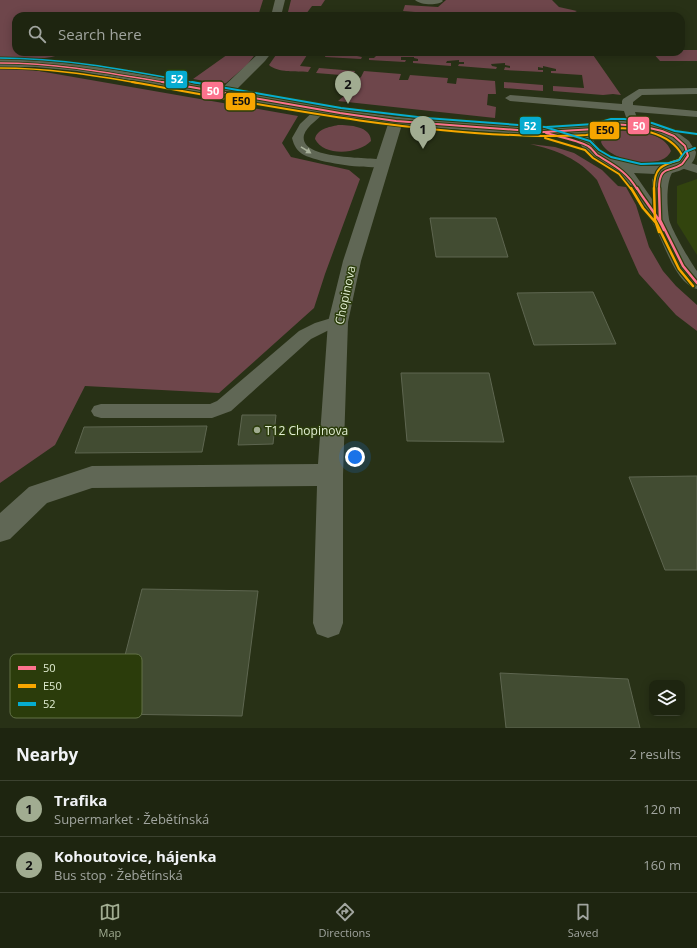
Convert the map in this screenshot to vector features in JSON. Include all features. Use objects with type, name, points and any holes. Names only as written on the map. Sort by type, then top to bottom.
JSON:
[{"type":"street","points":[[277,12],[280,0]]},
{"type":"street","points":[[420,0],[438,1],[437,0]]},
{"type":"street","points":[[225,94],[263,56]]},
{"type":"street","points":[[0,63],[35,63],[77,67],[225,94],[396,121],[544,132],[594,129],[612,124],[631,124],[651,128],[674,136],[697,139]]},
{"type":"street","name":"Chopinova","points":[[328,623],[330,475],[338,322],[352,260],[396,121]]},
{"type":"street","points":[[588,146],[586,138],[594,129]]},
{"type":"street","points":[[544,132],[588,146],[596,154],[613,163],[632,179],[647,205],[660,220],[683,266],[697,282]]},
{"type":"street","points":[[613,163],[641,170],[666,169],[689,158],[685,146],[674,136]]},
{"type":"street","points":[[660,220],[660,180],[666,169]]},
{"type":"street","points":[[0,530],[38,495],[92,477],[330,475]]},
{"type":"lane","points":[[636,83],[647,92]]},
{"type":"lane","points":[[631,124],[630,108],[627,101],[639,92],[697,91]]},
{"type":"lane","points":[[510,98],[697,114]]},
{"type":"lane","points":[[321,110],[301,130],[298,143],[302,148],[320,157],[382,163]]},
{"type":"lane","points":[[689,158],[697,170]]},
{"type":"lane","points":[[101,411],[212,410],[224,406],[316,328],[326,324],[338,322]]},
{"type":"shaded area","points":[[0,0],[263,0],[259,12],[12,12],[12,56],[54,56],[33,59],[0,59]]},
{"type":"shaded area","points":[[291,0],[325,0],[321,6],[312,6],[308,12],[288,12]]},
{"type":"shaded area","points":[[446,0],[552,0],[559,7],[577,11],[403,11],[405,5],[438,7]]},
{"type":"shaded area","points":[[685,50],[697,50],[697,61],[660,61],[656,56],[685,56]]},
{"type":"shaded area","points":[[225,56],[254,56],[247,65],[226,83],[222,84],[193,79]]},
{"type":"shaded area","points":[[275,56],[306,56],[300,66],[311,67],[308,72],[282,70],[273,68],[269,65]]},
{"type":"shaded area","points":[[357,56],[362,57],[361,59],[325,57]]},
{"type":"shaded area","points":[[376,56],[594,56],[621,95],[553,91],[553,86],[584,88],[582,75],[551,73],[551,71],[556,71],[556,69],[543,66],[543,68],[538,67],[538,70],[543,70],[543,72],[504,70],[505,67],[510,68],[510,66],[505,65],[505,63],[491,64],[492,66],[497,67],[496,69],[458,66],[459,64],[464,64],[464,62],[459,62],[459,60],[447,61],[446,63],[451,63],[451,66],[413,63],[413,61],[418,61],[418,59],[414,57],[401,57],[401,60],[406,60],[405,62],[369,60],[369,58],[374,58]]},
{"type":"shaded area","points":[[0,67],[16,67],[298,116],[282,143],[291,157],[349,170],[360,179],[314,308],[219,393],[85,386],[55,445],[0,483]]},
{"type":"shaded area","points":[[319,68],[355,71],[353,76],[316,73]]},
{"type":"shaded area","points":[[364,71],[401,74],[399,80],[408,80],[410,75],[448,78],[447,83],[456,84],[457,78],[495,81],[496,94],[488,94],[487,105],[496,107],[495,118],[338,101],[344,96],[351,96],[358,86],[352,84],[361,77]]},
{"type":"shaded area","points":[[504,82],[543,85],[543,91],[504,88]]},
{"type":"shaded area","points":[[338,125],[359,127],[367,132],[371,141],[358,149],[342,152],[326,149],[319,145],[315,139],[318,133],[324,129]]},
{"type":"shaded area","points":[[617,131],[640,132],[656,136],[667,145],[671,151],[666,157],[657,161],[635,162],[624,159],[606,149],[601,142],[603,137]]},
{"type":"shaded area","points":[[530,144],[555,147],[574,153],[602,170],[618,186],[626,187],[636,205],[649,247],[663,271],[676,286],[697,305],[697,331],[676,315],[639,274],[597,180],[583,166],[567,156]]},
{"type":"shaded area","points":[[697,179],[697,255],[677,223],[677,186]]},
{"type":"building","points":[[430,218],[496,218],[508,257],[436,257]]},
{"type":"building","points":[[593,292],[616,344],[534,345],[517,293]]},
{"type":"building","points":[[401,373],[489,373],[504,442],[407,441]]},
{"type":"building","name":"T12 Chopinova","points":[[242,415],[276,415],[273,444],[238,445]]},
{"type":"building","points":[[207,426],[202,452],[75,453],[84,427]]},
{"type":"building","points":[[697,476],[697,570],[665,570],[629,477]]},
{"type":"building","points":[[142,589],[258,591],[242,716],[142,714],[142,654],[125,654]]},
{"type":"building","points":[[500,673],[628,679],[640,728],[506,728]]},
{"type":"transit line","name":"52","points":[[0,58],[35,58],[78,62],[341,108],[426,118],[545,127],[590,141],[599,150],[611,157],[641,164],[669,163],[679,160],[685,152],[695,148]]},
{"type":"transit line","name":"50","points":[[0,63],[35,63],[77,67],[340,113],[396,121],[544,132],[595,129],[612,124],[641,126],[662,131],[674,136],[685,146],[688,156],[682,164],[666,169],[662,174],[659,186],[660,220],[683,266],[697,283]]},
{"type":"transit line","name":"E50","points":[[0,68],[35,68],[76,72],[314,114],[409,128],[537,136],[587,135],[614,129],[653,133],[672,142],[682,155],[679,160],[663,165],[657,172],[654,186],[655,220],[679,269],[693,286]]},
{"type":"transit line","name":"52","points":[[547,127],[594,124],[611,119],[624,119],[652,123],[675,131],[697,134]]},
{"type":"transit line","name":"50","points":[[546,133],[588,146],[596,154],[613,163],[622,170],[631,179],[647,205],[660,220],[664,230]]},
{"type":"transit line","name":"E50","points":[[545,138],[585,150],[593,158],[619,174],[627,182],[643,208],[656,223],[659,232]]},
{"type":"place","name":"Kohoutovice, hájenka","points":[[348,104]]},
{"type":"place","name":"Trafika","points":[[423,149]]},
{"type":"place","name":"T12 Chopinova","points":[[257,430]]}]
